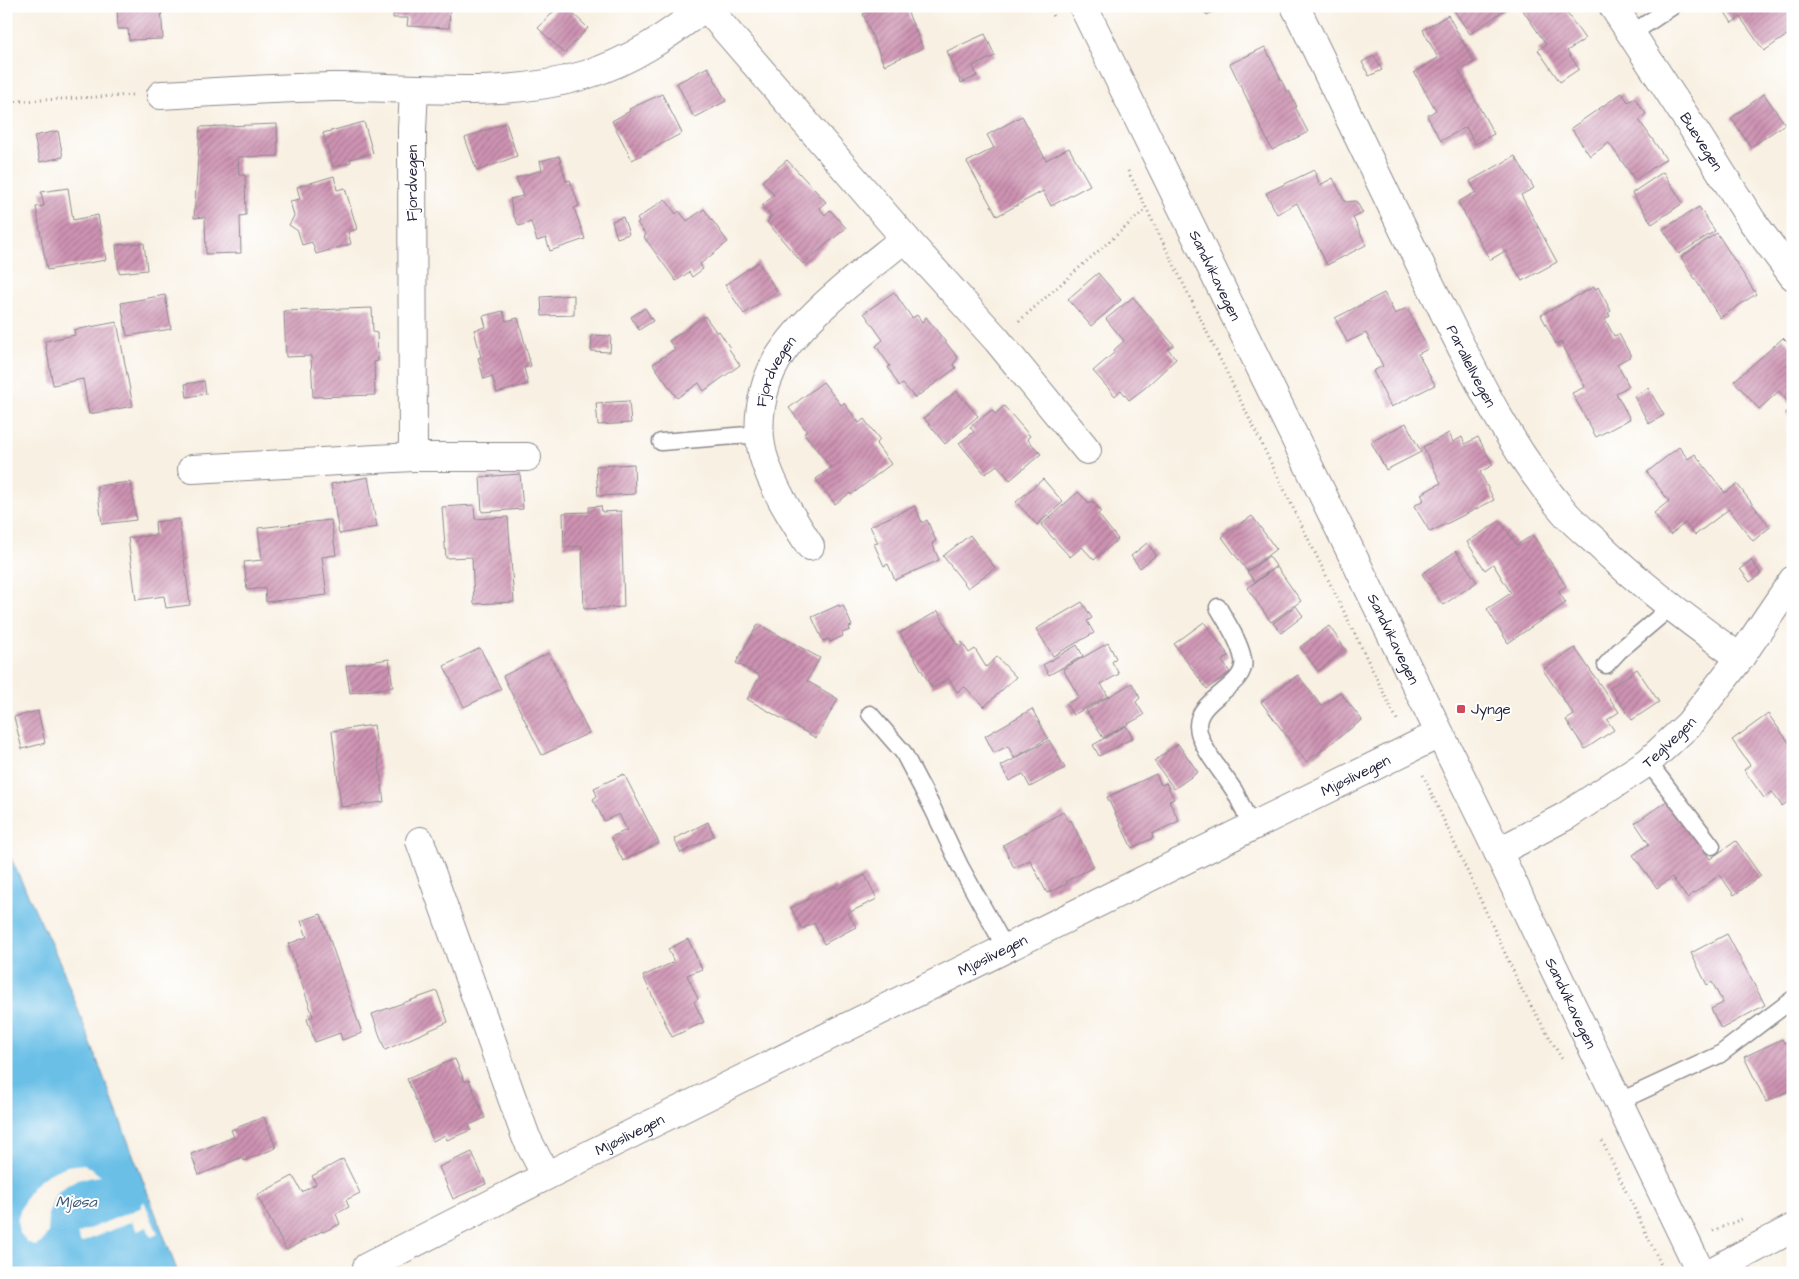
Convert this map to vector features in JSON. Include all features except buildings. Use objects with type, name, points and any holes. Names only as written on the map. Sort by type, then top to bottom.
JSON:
[{"type":"street","points":[[161,95],[333,87],[506,89],[562,81],[586,75],[640,52],[664,38],[706,6],[906,238],[997,340],[1088,450]]},
{"type":"street","name":"Sandvikavegen","points":[[1083,6],[1498,852],[1701,1273]]},
{"type":"street","name":"Parallellvegen","points":[[1295,6],[1406,237],[1504,427],[1534,474],[1567,515],[1614,560],[1671,607],[1740,658]]},
{"type":"street","name":"Buevegen","points":[[1612,6],[1700,138],[1752,221],[1793,276]]},
{"type":"street","name":"Fjordvegen","points":[[413,457],[412,130],[414,89]]},
{"type":"street","name":"Fjordvegen","points":[[810,546],[788,510],[763,455],[760,434],[760,404],[776,361],[793,337],[840,292],[906,238]]},
{"type":"street","points":[[192,469],[413,457],[527,457]]},
{"type":"street","name":"Teglvegen","points":[[1498,852],[1566,816],[1648,762],[1689,724],[1740,658],[1793,580]]},
{"type":"street","name":"Mjøslivegen","points":[[367,1267],[546,1176],[1439,734]]},
{"type":"street","points":[[420,841],[526,1137],[546,1176]]},
{"type":"street","points":[[1709,1273],[1793,1228]]},
{"type":"lane","points":[[1631,34],[1673,6]]},
{"type":"lane","points":[[661,442],[760,434]]},
{"type":"lane","points":[[1218,606],[1239,648],[1243,660],[1243,670],[1206,707],[1201,714],[1198,728],[1207,752],[1235,793],[1251,827]]},
{"type":"lane","points":[[1606,665],[1619,651],[1671,607]]},
{"type":"lane","points":[[870,714],[903,752],[960,866],[1006,949]]},
{"type":"lane","points":[[1648,762],[1712,846]]},
{"type":"lane","points":[[1618,1102],[1719,1055],[1792,999]]},
{"type":"path","points":[[1048,6],[1057,24]]},
{"type":"path","points":[[6,102],[161,95]]},
{"type":"path","points":[[1125,164],[1411,748],[1522,990],[1564,1062]]},
{"type":"path","points":[[997,340],[1146,208]]},
{"type":"path","points":[[1600,1138],[1665,1273]]},
{"type":"water","name":"Mjøsa","points":[[6,848],[61,965],[178,1273],[6,1273]]},
{"type":"pier","points":[[84,1164],[101,1176],[70,1183],[58,1192],[48,1215],[48,1232],[42,1242],[36,1246],[27,1242],[19,1232],[17,1220],[23,1203],[33,1186],[48,1174],[67,1166]]},
{"type":"pier","points":[[144,1201],[158,1234],[151,1237],[147,1227],[137,1231],[132,1221],[81,1243],[77,1234],[140,1208]]},
{"type":"place","name":"Jynge","points":[[1461,709]]}]
